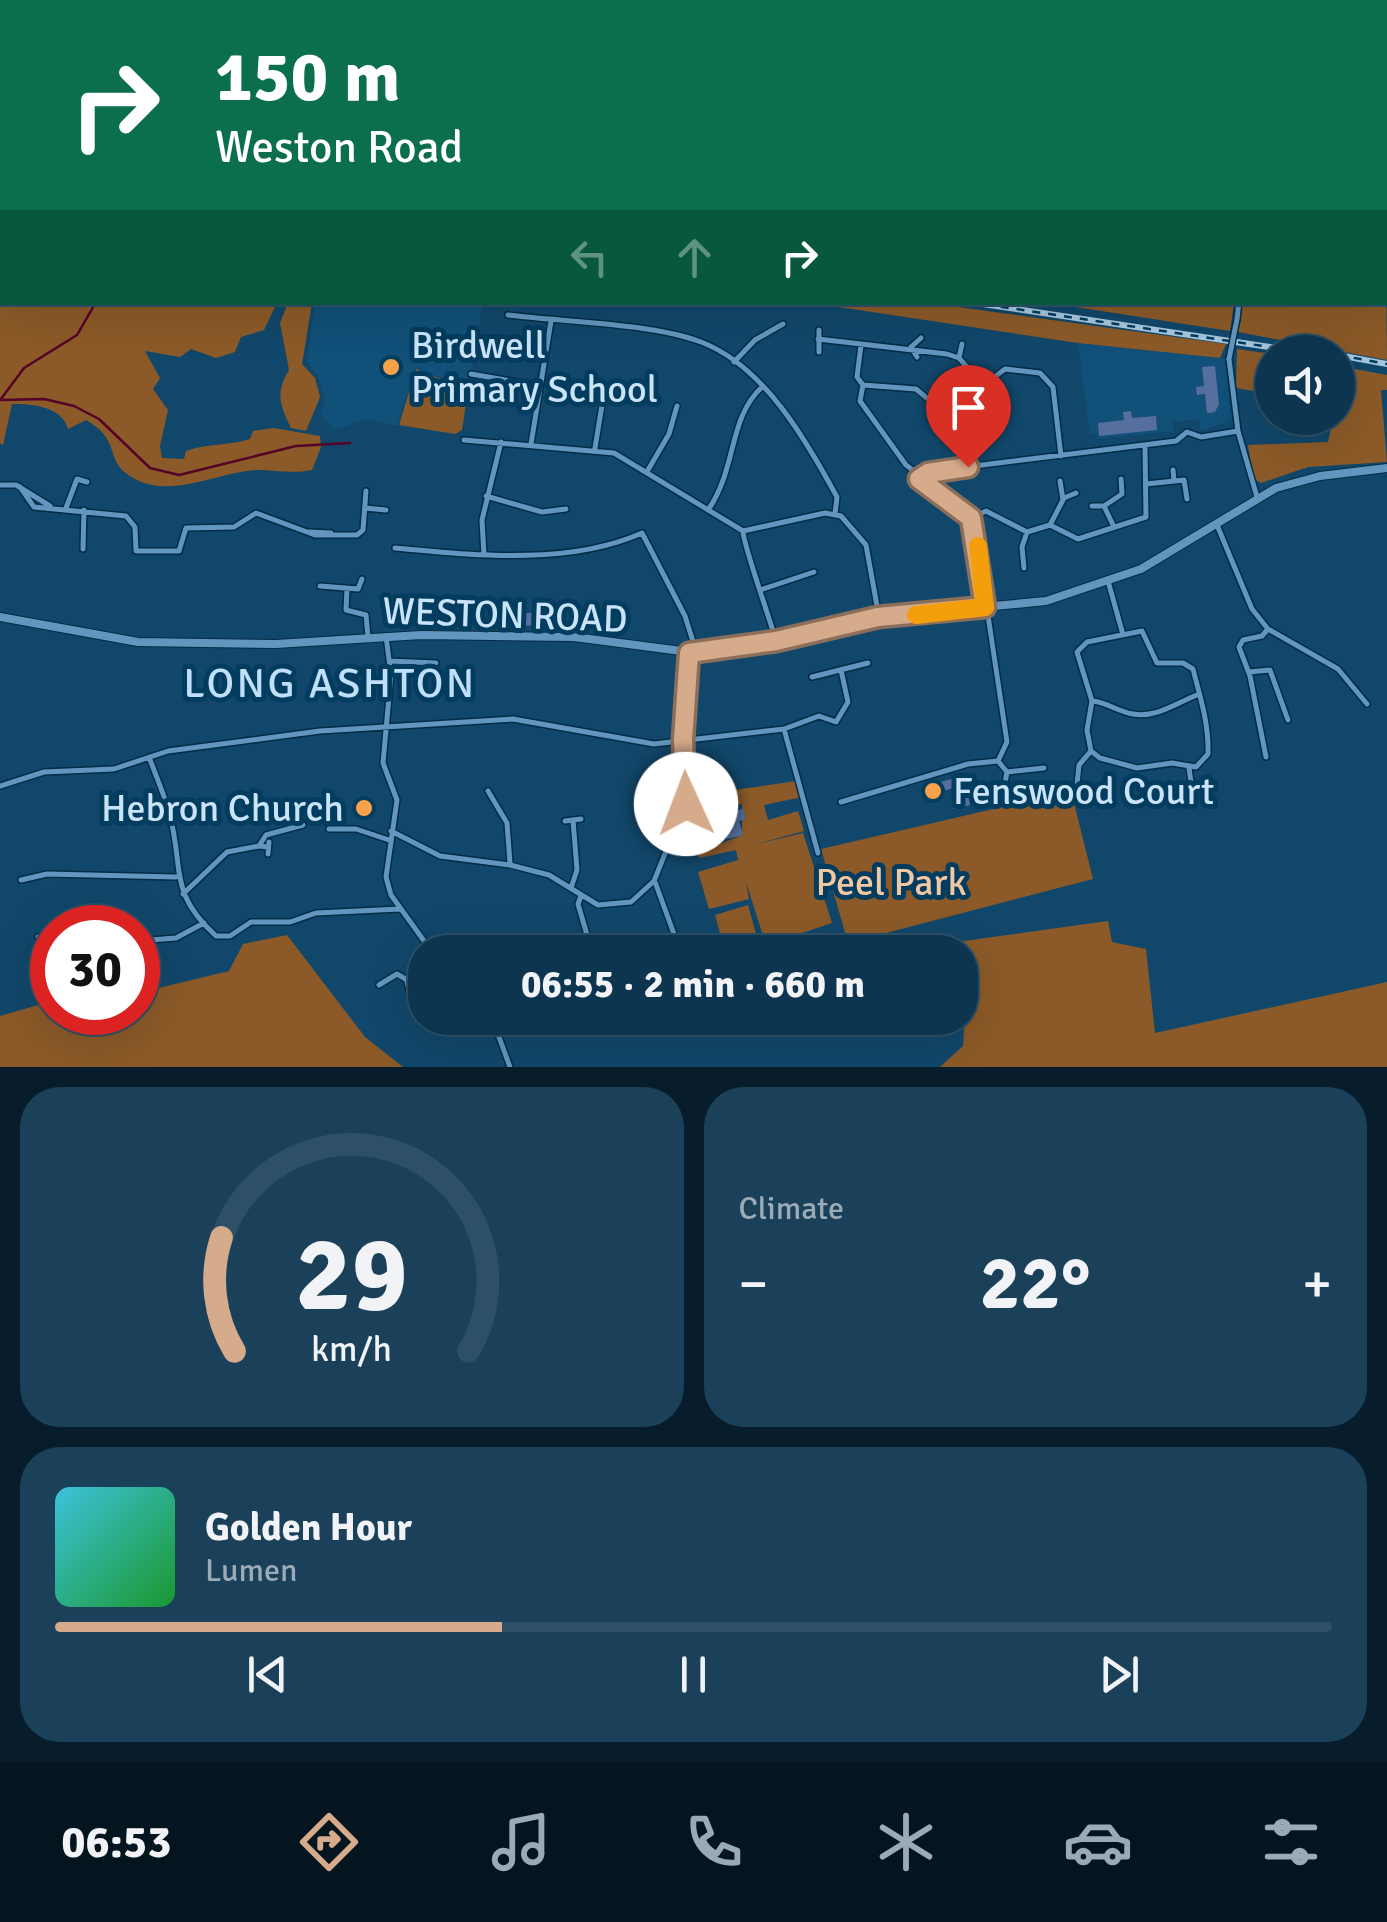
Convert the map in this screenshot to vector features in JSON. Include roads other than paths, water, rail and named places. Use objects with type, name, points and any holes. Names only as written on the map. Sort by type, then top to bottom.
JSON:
[{"type":"street","points":[[1239,305],[1229,359],[1238,431],[1258,497]]},
{"type":"street","points":[[508,316],[702,342],[734,362],[780,406],[830,484],[838,502],[835,514]]},
{"type":"street","points":[[531,444],[551,321]]},
{"type":"street","points":[[734,362],[755,340],[784,324]]},
{"type":"street","points":[[819,330],[819,352]]},
{"type":"street","points":[[911,347],[921,338]]},
{"type":"street","points":[[818,339],[947,354],[959,358],[984,386]]},
{"type":"street","points":[[959,358],[962,344]]},
{"type":"street","points":[[862,345],[857,377],[863,385],[860,402],[919,479],[971,518],[1007,742],[998,761]]},
{"type":"street","points":[[911,347],[917,357]]},
{"type":"street","points":[[863,385],[916,389],[944,414],[1012,367],[1046,376],[1053,386],[1061,456]]},
{"type":"street","points":[[470,374],[540,386]]},
{"type":"street","points":[[595,449],[605,386]]},
{"type":"street","points":[[708,510],[725,486],[744,410],[762,387]]},
{"type":"street","points":[[648,470],[669,434],[677,406]]},
{"type":"street","points":[[919,479],[942,470],[1176,441],[1187,432],[1201,437],[1238,431]]},
{"type":"street","points":[[464,440],[595,449],[648,470],[744,531],[835,514],[852,524],[866,545],[879,617]]},
{"type":"street","points":[[484,555],[481,531],[500,442]]},
{"type":"street","points":[[971,518],[986,511],[1027,532],[1050,525],[1078,539],[1146,517],[1145,446]]},
{"type":"street","name":"WESTON ROAD","points":[[5,617],[138,642],[276,644],[386,636],[574,637],[693,653],[776,641],[879,617],[1046,601],[1140,569],[1258,497],[1320,476],[1387,468]]},
{"type":"street","points":[[74,469],[77,479]]},
{"type":"street","points":[[1173,470],[1174,481]]},
{"type":"street","points":[[77,479],[87,482]]},
{"type":"street","points":[[66,508],[68,492],[77,479]]},
{"type":"street","points":[[1092,506],[1104,506],[1122,494],[1121,479]]},
{"type":"street","points":[[1146,484],[1184,480],[1187,498]]},
{"type":"street","points":[[1060,482],[1063,500]]},
{"type":"street","points":[[0,485],[20,487],[29,504],[132,520],[138,552],[176,553],[186,528],[234,528],[256,513],[322,536],[360,534],[366,491]]},
{"type":"street","points":[[1050,525],[1063,500],[1076,493]]},
{"type":"street","points":[[486,496],[542,512],[566,509]]},
{"type":"street","points":[[1104,506],[1114,528]]},
{"type":"street","points":[[365,508],[386,510]]},
{"type":"street","points":[[83,549],[84,510]]},
{"type":"street","points":[[1216,525],[1252,609],[1268,628],[1338,669],[1367,704]]},
{"type":"street","points":[[744,531],[743,546],[762,589],[776,641]]},
{"type":"street","points":[[1024,568],[1022,547],[1027,532]]},
{"type":"street","points":[[391,831],[440,856],[510,864],[549,876],[598,905],[620,906],[641,896],[654,881],[686,804],[683,740],[693,653],[686,616],[642,533],[610,547],[484,555],[394,548]]},
{"type":"street","points":[[762,589],[814,572]]},
{"type":"street","points":[[320,586],[358,590],[362,579]]},
{"type":"street","points":[[1108,581],[1122,632]]},
{"type":"street","points":[[347,589],[346,610],[366,616],[368,637]]},
{"type":"street","points":[[1266,757],[1249,672],[1239,645],[1268,628]]},
{"type":"street","points":[[1142,631],[1157,664],[1189,665],[1208,718],[1208,754],[1201,764],[1189,768],[1172,763],[1137,768],[1092,752],[1086,730],[1092,701],[1078,659],[1081,645],[1122,632],[1142,631]]},
{"type":"street","points":[[386,636],[390,693],[383,763],[397,800],[386,877],[400,909],[418,935]]},
{"type":"street","points":[[1073,639],[1081,645]]},
{"type":"street","points":[[389,661],[436,663]]},
{"type":"street","points":[[812,678],[868,664]]},
{"type":"street","points":[[0,786],[44,772],[114,769],[150,756],[320,731],[514,719],[641,742],[784,730],[819,716],[833,725],[848,702],[841,670]]},
{"type":"street","points":[[1249,672],[1270,670],[1288,720]]},
{"type":"street","points":[[1092,701],[1142,715],[1162,712],[1175,702],[1197,695]]},
{"type":"street","points":[[784,730],[818,853]]},
{"type":"street","points":[[1077,784],[1079,765],[1092,752]]},
{"type":"street","points":[[150,756],[170,817],[176,878],[183,894],[216,936],[225,938],[251,922],[295,921],[316,913],[400,909]]},
{"type":"street","points":[[998,761],[1008,772]]},
{"type":"street","points":[[841,802],[968,764],[998,761]]},
{"type":"street","points":[[1008,772],[1044,768]]},
{"type":"street","points":[[1189,768],[1193,796]]},
{"type":"street","points":[[1036,769],[1037,778]]},
{"type":"street","points":[[1005,783],[1008,772]]},
{"type":"street","points":[[488,792],[509,832],[510,864]]},
{"type":"street","points":[[565,820],[577,819],[578,870],[571,888]]},
{"type":"street","points":[[259,846],[266,835],[292,823],[303,825]]},
{"type":"street","points":[[329,829],[356,829],[390,840]]},
{"type":"street","points":[[183,894],[227,852],[268,848]]},
{"type":"street","points":[[21,880],[48,874],[176,878]]},
{"type":"street","points":[[654,881],[675,935]]},
{"type":"street","points":[[581,896],[578,904],[587,935]]},
{"type":"street","points":[[160,939],[176,938],[204,922]]},
{"type":"street","points":[[379,985],[397,974],[408,986]]},
{"type":"street","points":[[388,979],[393,986]]},
{"type":"street","points":[[498,1035],[510,1067]]},
{"type":"waterway","points":[[1,399],[24,368],[77,335],[94,305]]},
{"type":"waterway","points":[[0,400],[44,399],[74,406],[99,419],[150,468],[179,475],[296,446],[350,443]]},
{"type":"railway","points":[[989,305],[1255,345]]},
{"type":"railway","points":[[1355,358],[1387,364]]},
{"type":"place","name":"Birdwell Primary School","points":[[391,367]]},
{"type":"place","name":"Fenswood Court","points":[[933,791]]},
{"type":"place","name":"Hebron Church","points":[[364,808]]},
{"type":"district","name":"LONG ASHTON","points":[[330,683]]},
{"type":"park label","name":"Peel Park","points":[[891,882]]}]
